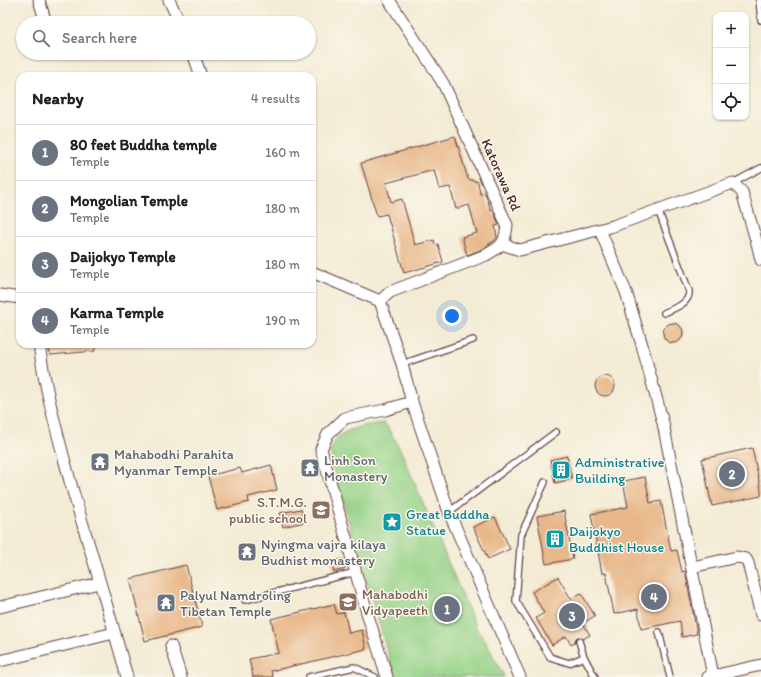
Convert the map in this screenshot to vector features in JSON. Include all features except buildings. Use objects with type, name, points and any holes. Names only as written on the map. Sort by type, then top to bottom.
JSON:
[{"type":"street","points":[[39,0],[44,16]]},
{"type":"street","points":[[169,0],[177,16]]},
{"type":"street","name":"Katorawa Rd","points":[[389,0],[436,72],[459,117],[507,225],[506,238],[502,244]]},
{"type":"street","points":[[195,60],[200,72]]},
{"type":"street","points":[[380,301],[390,292],[486,255],[502,244],[520,250],[600,230],[732,183],[742,192],[761,260]]},
{"type":"street","points":[[600,230],[626,292],[663,423],[692,567],[711,676],[741,673],[761,665]]},
{"type":"street","points":[[316,274],[380,301],[402,364],[412,402],[449,512],[520,677]]},
{"type":"street","points":[[0,295],[16,297]]},
{"type":"street","points":[[40,348],[60,445],[127,677]]},
{"type":"street","points":[[388,677],[321,449],[328,434],[345,418],[385,410],[412,402]]},
{"type":"street","points":[[692,567],[737,557],[746,559],[761,615]]},
{"type":"street","points":[[0,607],[99,583]]},
{"type":"street","points":[[0,661],[114,633]]},
{"type":"street","points":[[171,646],[181,677]]},
{"type":"lane","points":[[759,0],[761,20]]},
{"type":"lane","points":[[732,183],[761,168]]},
{"type":"lane","points":[[658,210],[689,291],[689,296],[686,302],[664,313]]},
{"type":"lane","points":[[402,364],[473,340]]},
{"type":"lane","points":[[449,512],[556,432]]},
{"type":"lane","points":[[545,482],[521,536],[516,601],[550,657],[569,663],[584,656]]},
{"type":"lane","points":[[245,600],[356,572]]},
{"type":"lane","points":[[659,632],[670,677]]},
{"type":"lane","points":[[579,641],[584,656],[595,677]]},
{"type":"lane","points":[[309,677],[354,667],[375,677]]},
{"type":"green space","points":[[384,423],[400,449],[477,630],[486,642],[504,677],[395,677],[333,468],[331,454],[333,444],[344,433],[360,427]]},
{"type":"place","name":"Mahabodhi Parahita Myanmar Temple","points":[[100,462]]},
{"type":"place","name":"Linh Son Monastery","points":[[310,468]]},
{"type":"place","name":"Administrative Building","points":[[561,470]]},
{"type":"place","name":"Mongolian Temple","points":[[732,474]]},
{"type":"place","name":"S.T.M.G. public school","points":[[321,510]]},
{"type":"place","name":"Great Buddha Statue","points":[[392,522]]},
{"type":"place","name":"Daijokyo Buddhist House","points":[[555,539]]},
{"type":"place","name":"Nyingma vajra kilaya Budhist monastery","points":[[247,552]]},
{"type":"place","name":"Karma Temple","points":[[654,597]]},
{"type":"place","name":"Mahabodhi Vidyapeeth","points":[[348,602]]},
{"type":"place","name":"Palyul Namdroling Tibetan Temple","points":[[166,603]]},
{"type":"place","name":"80 feet Buddha temple","points":[[447,609]]},
{"type":"place","name":"Daijokyo Temple","points":[[572,616]]}]
